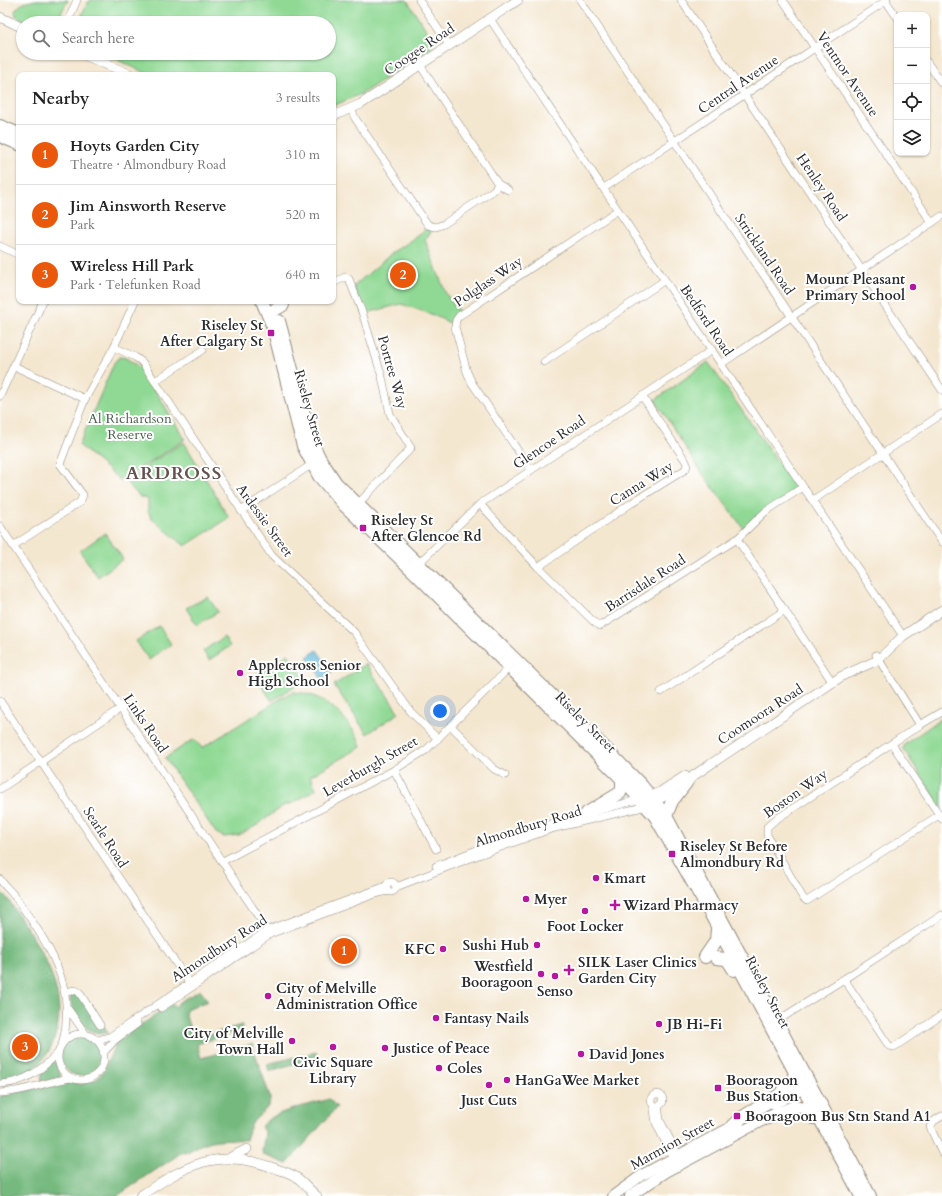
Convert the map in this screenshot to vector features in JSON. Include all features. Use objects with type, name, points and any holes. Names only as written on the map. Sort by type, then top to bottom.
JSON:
[{"type":"highway","points":[[0,126],[16,133]]},
{"type":"highway","points":[[0,136],[16,143]]},
{"type":"highway","name":"Riseley Street","points":[[278,306],[279,321],[316,462]]},
{"type":"highway","name":"Riseley Street","points":[[278,306],[273,328],[300,437],[316,462],[336,483],[354,508],[608,751],[649,801],[795,1074],[809,1090],[870,1196]]},
{"type":"highway","name":"Riseley Street","points":[[415,567],[510,667],[622,779],[666,816],[777,1021],[835,1148],[861,1196]]},
{"type":"highway","points":[[587,814],[620,793],[623,784],[622,779]]},
{"type":"highway","points":[[666,816],[672,801],[690,779]]},
{"type":"highway","points":[[717,929],[716,941],[710,957],[727,959],[736,974],[744,978]]},
{"type":"highway","points":[[732,1126],[742,1116],[785,1092],[791,1085],[795,1074]]},
{"type":"highway","points":[[765,1119],[796,1106],[809,1109],[826,1141],[835,1148]]},
{"type":"main road","name":"Marmion Street","points":[[613,1196],[642,1175],[678,1161],[765,1119],[809,1090]]},
{"type":"main road","name":"Marmion Street","points":[[630,1196],[678,1161],[732,1126],[809,1090]]},
{"type":"street","points":[[70,16],[77,0]]},
{"type":"street","points":[[419,0],[449,45]]},
{"type":"street","name":"Coogee Road","points":[[336,115],[351,109],[518,0]]},
{"type":"street","name":"Strickland Road","points":[[580,0],[942,542]]},
{"type":"street","name":"Henley Road","points":[[681,0],[942,390]]},
{"type":"street","name":"Ventnor Avenue","points":[[783,0],[932,223]]},
{"type":"street","points":[[886,0],[894,12]]},
{"type":"street","name":"Central Avenue","points":[[604,188],[886,0]]},
{"type":"street","points":[[0,17],[16,25]]},
{"type":"street","name":"Bedford Road","points":[[490,19],[813,500],[902,636]]},
{"type":"street","points":[[96,60],[125,72]]},
{"type":"street","points":[[420,65],[498,184],[508,190]]},
{"type":"street","points":[[930,66],[942,84]]},
{"type":"street","points":[[351,109],[355,118],[428,225],[436,227],[444,224],[494,190],[498,184]]},
{"type":"street","name":"Polglass Way","points":[[531,470],[469,377],[455,327],[456,320],[459,316],[618,210]]},
{"type":"street","points":[[721,364],[942,216]]},
{"type":"street","points":[[0,246],[16,254]]},
{"type":"street","name":"Portree Way","points":[[336,282],[345,277],[349,279],[362,312],[382,377],[390,414],[411,448],[354,508]]},
{"type":"street","points":[[544,362],[665,280]]},
{"type":"street","points":[[0,396],[42,304]]},
{"type":"street","points":[[13,546],[80,502],[83,495],[60,464],[85,399],[114,347],[134,304]]},
{"type":"street","name":"Ardessie Street","points":[[114,347],[139,359],[241,512],[277,561],[359,637],[411,712],[438,739]]},
{"type":"street","points":[[155,381],[203,350]]},
{"type":"street","name":"Glencoe Road","points":[[415,567],[480,504],[712,350]]},
{"type":"street","points":[[14,366],[85,399]]},
{"type":"street","name":"Canna Way","points":[[538,567],[627,506],[686,469],[687,464],[685,460],[642,396]]},
{"type":"street","points":[[813,500],[882,452],[942,414]]},
{"type":"street","points":[[241,512],[316,462]]},
{"type":"street","name":"Barrisdale Road","points":[[480,504],[538,567],[594,622],[600,626],[737,539],[765,512],[803,487]]},
{"type":"street","name":"Links Road","points":[[0,526],[269,932]]},
{"type":"street","points":[[737,539],[832,682]]},
{"type":"street","points":[[662,692],[785,610]]},
{"type":"street","name":"Coomoora Road","points":[[649,801],[690,779],[832,682],[877,658],[902,636],[942,610]]},
{"type":"street","points":[[877,658],[920,725]]},
{"type":"street","name":"Leverburgh Street","points":[[223,861],[394,770],[426,750],[510,667]]},
{"type":"street","name":"Searle Road","points":[[0,701],[190,985]]},
{"type":"street","points":[[0,789],[121,708]]},
{"type":"street","name":"Boston Way","points":[[940,817],[807,901],[803,898],[767,835],[767,827],[920,725],[942,712]]},
{"type":"street","points":[[451,726],[494,769],[505,775]]},
{"type":"street","points":[[892,744],[940,817]]},
{"type":"street","points":[[394,770],[436,849]]},
{"type":"street","name":"Almondbury Road","points":[[395,885],[474,851],[555,822],[649,801]]},
{"type":"street","name":"Almondbury Road","points":[[98,1040],[111,1036],[269,932],[387,888],[390,882],[395,885],[551,830],[649,801]]},
{"type":"street","points":[[0,880],[11,890],[49,947],[58,966],[68,1009],[63,1041],[57,1054],[36,1073],[25,1079],[0,1084]]},
{"type":"street","points":[[777,1021],[942,915]]},
{"type":"street","points":[[844,979],[888,1046],[893,1050],[942,1015]]},
{"type":"street","name":"Almondbury Road","points":[[105,1051],[115,1040],[190,985]]},
{"type":"street","points":[[65,992],[75,990],[80,993],[100,1025]]},
{"type":"street","points":[[0,1093],[27,1089],[48,1082],[71,1078],[80,1080],[90,1079],[97,1074],[104,1063],[105,1051],[98,1040],[85,1033],[68,1009]]},
{"type":"street","points":[[63,1041],[77,1033],[85,1033]]},
{"type":"street","points":[[57,1054],[61,1068],[71,1078]]},
{"type":"street","points":[[655,1105],[656,1123],[678,1161]]},
{"type":"street","points":[[942,1116],[926,1126],[942,1153]]},
{"type":"street","points":[[140,1196],[182,1169],[198,1163],[230,1158],[248,1149]]},
{"type":"street","points":[[230,1158],[250,1160],[292,1175],[317,1196]]},
{"type":"street","points":[[220,1160],[255,1167],[278,1175],[296,1184],[309,1196]]},
{"type":"green space","points":[[36,0],[68,0],[60,16],[16,16],[15,11],[19,6]]},
{"type":"green space","points":[[89,0],[407,0],[433,40],[431,48],[363,93],[336,105],[336,72],[143,72],[117,60],[336,60],[336,16],[81,16]]},
{"type":"green space","points":[[425,229],[432,230],[425,240],[446,294],[459,312],[450,323],[431,314],[401,304],[363,314],[354,286],[391,254],[418,236]]},
{"type":"green space","name":"Al Richardson Reserve","points":[[119,357],[126,358],[142,369],[185,439],[121,481],[79,445],[114,363]]},
{"type":"green space","points":[[708,362],[796,488],[744,529],[702,473],[655,400]]},
{"type":"green space","points":[[184,442],[229,518],[185,546],[151,518],[148,510],[148,499],[140,497],[127,483],[152,462]]},
{"type":"green space","points":[[105,533],[123,559],[98,577],[80,551]]},
{"type":"green space","points":[[208,597],[218,612],[197,625],[186,608]]},
{"type":"green space","points":[[159,626],[171,644],[149,660],[136,641]]},
{"type":"green space","points":[[224,637],[230,646],[209,660],[203,651]]},
{"type":"green space","points":[[288,654],[305,679],[272,701],[255,676]]},
{"type":"green space","points":[[366,664],[399,713],[367,734],[334,685]]},
{"type":"green space","points":[[291,692],[312,696],[330,705],[351,727],[358,737],[361,747],[310,776],[316,789],[295,802],[283,806],[257,825],[239,835],[224,837],[216,833],[165,758],[194,739],[202,748]]},
{"type":"green space","points":[[942,718],[942,809],[903,748],[905,744]]},
{"type":"green space","points":[[0,891],[8,899],[41,951],[56,988],[59,1008],[57,1027],[47,1055],[30,1071],[16,1077],[0,1080]]},
{"type":"green space","points":[[200,990],[208,1001],[188,1008],[185,1013],[193,1039],[242,1025],[243,1030],[197,1044],[201,1058],[252,1044],[270,1097],[269,1105],[255,1119],[246,1140],[214,1140],[202,1144],[186,1153],[184,1151],[117,1196],[0,1196],[0,1096],[67,1082],[82,1084],[95,1080],[100,1076],[105,1068],[116,1042],[172,1004],[175,1008],[179,1002]]},
{"type":"green space","points":[[72,994],[78,994],[102,1022],[108,1033],[93,1032],[82,1024],[77,1018],[71,1005],[70,997]]},
{"type":"green space","points":[[85,1036],[92,1039],[98,1045],[101,1056],[100,1064],[92,1073],[85,1076],[77,1076],[70,1073],[62,1064],[61,1052],[64,1045],[73,1037]]},
{"type":"green space","points":[[316,1052],[317,1057],[269,1071],[267,1064]]},
{"type":"green space","points":[[55,1060],[61,1077],[41,1082],[42,1072]]},
{"type":"green space","points":[[329,1099],[337,1107],[287,1164],[264,1155],[262,1151],[265,1133],[261,1127],[266,1121],[292,1109]]},
{"type":"water","points":[[317,650],[332,672],[322,679],[307,657]]},
{"type":"place","name":"Jim Ainsworth Reserve","points":[[403,275]]},
{"type":"place","name":"Mount Pleasant Primary School","points":[[913,287]]},
{"type":"place","name":"Riseley St After Calgary St","points":[[271,333]]},
{"type":"place","name":"Riseley St After Glencoe Rd","points":[[363,528]]},
{"type":"place","name":"Applecross Senior High School","points":[[240,673]]},
{"type":"place","name":"Riseley St Before Almondbury Rd","points":[[672,854]]},
{"type":"place","name":"Kmart","points":[[596,878]]},
{"type":"place","name":"Myer","points":[[526,899]]},
{"type":"place","name":"Wizard Pharmacy","points":[[615,905]]},
{"type":"place","name":"Foot Locker","points":[[585,911]]},
{"type":"place","name":"Sushi Hub","points":[[537,945]]},
{"type":"place","name":"KFC","points":[[443,949]]},
{"type":"place","name":"Hoyts Garden City","points":[[344,951]]},
{"type":"place","name":"SILK Laser Clinics Garden City","points":[[569,970]]},
{"type":"place","name":"Westfield Booragoon","points":[[541,974]]},
{"type":"place","name":"Senso","points":[[555,976]]},
{"type":"place","name":"City of Melville Administration Office","points":[[268,996]]},
{"type":"place","name":"Fantasy Nails","points":[[436,1018]]},
{"type":"place","name":"JB Hi-Fi","points":[[659,1024]]},
{"type":"place","name":"City of Melville Town Hall","points":[[292,1041]]},
{"type":"place","name":"Wireless Hill Park","points":[[25,1047]]},
{"type":"place","name":"Civic Square Library","points":[[333,1047]]},
{"type":"place","name":"Justice of Peace","points":[[385,1048]]},
{"type":"place","name":"David Jones","points":[[581,1054]]},
{"type":"place","name":"Coles","points":[[439,1068]]},
{"type":"place","name":"HanGaWee Market","points":[[507,1080]]},
{"type":"place","name":"Just Cuts","points":[[489,1085]]},
{"type":"place","name":"Booragoon Bus Station","points":[[718,1088]]},
{"type":"place","name":"Booragoon Bus Stn Stand A1","points":[[737,1116]]},
{"type":"district","name":"ARDROSS","points":[[174,473]]}]
